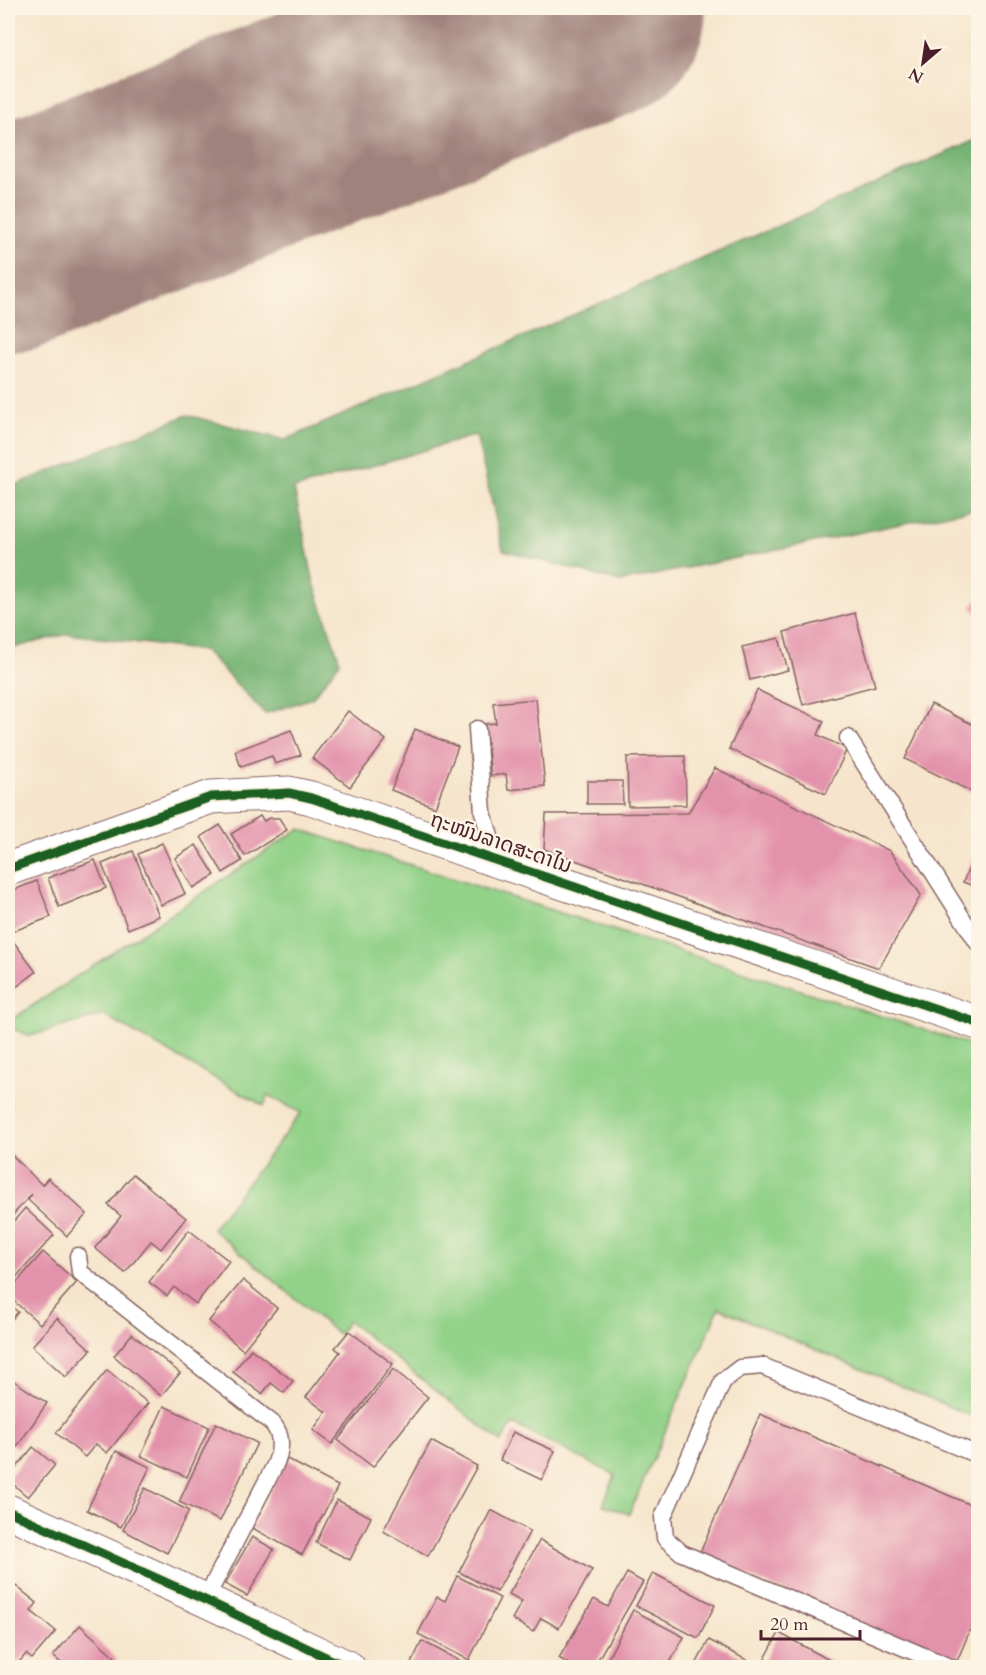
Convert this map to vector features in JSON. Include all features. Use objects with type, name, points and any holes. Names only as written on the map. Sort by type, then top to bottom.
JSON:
[{"type":"street","name":"ຖະໜົນລາດສະດາໄນ","points":[[8,869],[211,797],[289,793],[311,798],[978,1023]]},
{"type":"street","points":[[8,1511],[205,1599],[349,1668]]},
{"type":"lane","points":[[477,729],[483,812],[497,861]]},
{"type":"lane","points":[[848,738],[978,943]]},
{"type":"lane","points":[[78,1256],[80,1272],[272,1423],[280,1434],[279,1455],[274,1467],[205,1599]]},
{"type":"lane","points":[[952,1668],[682,1553],[665,1538],[663,1517],[723,1381],[740,1368],[762,1366],[978,1455]]},
{"type":"green space","points":[[978,139],[978,508],[620,582],[503,550],[476,435],[294,489],[314,583],[340,662],[312,698],[265,714],[205,651],[68,634],[8,649],[8,488],[187,415],[285,440]]},
{"type":"green space","points":[[299,829],[978,1047],[978,1419],[719,1308],[629,1514],[603,1505],[615,1475],[513,1424],[501,1442],[348,1321],[338,1334],[212,1229],[301,1113],[268,1095],[264,1106],[103,1015],[30,1036],[8,1027],[8,1022]]},
{"type":"building","points":[[978,599],[978,615],[971,607]]},
{"type":"building","points":[[855,613],[875,686],[803,705],[784,632]]},
{"type":"building","points":[[779,638],[788,670],[750,680],[742,647]]},
{"type":"building","points":[[757,690],[824,721],[818,735],[847,749],[826,794],[729,749]]},
{"type":"building","points":[[536,699],[545,786],[508,790],[506,774],[491,776],[485,724],[496,723],[493,703]]},
{"type":"building","points":[[931,704],[978,727],[978,789],[976,794],[905,759]]},
{"type":"building","points":[[348,711],[386,740],[350,787],[312,758]]},
{"type":"building","points":[[415,729],[458,747],[435,807],[391,790]]},
{"type":"building","points":[[291,730],[301,755],[275,764],[272,756],[241,767],[235,751]]},
{"type":"building","points":[[685,756],[686,805],[628,806],[627,757]]},
{"type":"building","points":[[715,768],[890,851],[921,895],[879,968],[544,849],[546,814],[688,813]]},
{"type":"building","points":[[587,781],[622,781],[623,804],[587,804]]},
{"type":"building","points":[[260,816],[264,821],[269,818],[279,818],[287,830],[245,856],[231,834]]},
{"type":"building","points":[[220,825],[242,861],[223,873],[201,837]]},
{"type":"building","points":[[162,843],[185,894],[161,905],[138,854]]},
{"type":"building","points":[[196,845],[215,875],[193,888],[175,858]]},
{"type":"building","points":[[978,846],[978,888],[963,882]]},
{"type":"building","points":[[133,851],[159,916],[128,929],[102,864]]},
{"type":"building","points":[[95,860],[106,888],[59,907],[48,878]]},
{"type":"building","points":[[37,881],[51,917],[11,932],[8,922],[8,892]]},
{"type":"building","points":[[8,934],[36,972],[15,988],[8,979]]},
{"type":"building","points":[[8,1151],[42,1185],[48,1178],[87,1214],[67,1236],[28,1200],[32,1194],[8,1220]]},
{"type":"building","points":[[133,1174],[186,1218],[161,1249],[151,1241],[125,1273],[95,1248],[121,1216],[108,1205]]},
{"type":"building","points":[[25,1208],[54,1235],[8,1286],[8,1228]]},
{"type":"building","points":[[189,1230],[229,1261],[196,1304],[174,1287],[167,1296],[149,1282]]},
{"type":"building","points":[[43,1252],[77,1282],[40,1324],[8,1296],[8,1292]]},
{"type":"building","points":[[243,1280],[277,1308],[243,1350],[209,1321]]},
{"type":"building","points":[[8,1303],[18,1312],[8,1324]]},
{"type":"building","points":[[57,1318],[91,1350],[66,1377],[32,1346]]},
{"type":"building","points":[[349,1331],[393,1364],[332,1444],[313,1430],[326,1412],[306,1397],[340,1352],[335,1348]]},
{"type":"building","points":[[132,1334],[180,1373],[161,1396],[114,1356]]},
{"type":"building","points":[[251,1349],[293,1381],[284,1393],[271,1383],[262,1394],[233,1372]]},
{"type":"building","points":[[393,1369],[428,1397],[373,1467],[338,1440]]},
{"type":"building","points":[[107,1370],[148,1403],[107,1453],[96,1444],[85,1457],[56,1433]]},
{"type":"building","points":[[8,1377],[47,1403],[17,1447],[8,1441]]},
{"type":"building","points":[[164,1406],[209,1427],[187,1477],[141,1456]]},
{"type":"building","points":[[760,1414],[978,1508],[978,1611],[955,1666],[699,1555]]},
{"type":"building","points":[[216,1423],[257,1443],[220,1521],[179,1502]]},
{"type":"building","points":[[513,1432],[555,1451],[542,1480],[500,1460]]},
{"type":"building","points":[[431,1441],[477,1466],[428,1556],[383,1531]]},
{"type":"building","points":[[33,1447],[55,1465],[28,1497],[8,1478]]},
{"type":"building","points":[[116,1451],[150,1467],[121,1527],[87,1510]]},
{"type":"building","points":[[287,1459],[338,1486],[302,1555],[252,1528]]},
{"type":"building","points":[[145,1488],[189,1511],[167,1553],[123,1530]]},
{"type":"building","points":[[337,1500],[371,1517],[350,1560],[316,1543]]},
{"type":"building","points":[[491,1510],[530,1531],[497,1592],[459,1572]]},
{"type":"building","points":[[252,1537],[274,1549],[247,1596],[225,1584]]},
{"type":"building","points":[[540,1540],[592,1570],[559,1628],[541,1618],[533,1632],[512,1619],[522,1601],[509,1594]]},
{"type":"building","points":[[627,1573],[643,1582],[593,1668],[575,1668],[559,1658],[594,1599],[608,1607]]},
{"type":"building","points":[[653,1573],[715,1605],[698,1638],[636,1606]]},
{"type":"building","points":[[457,1576],[500,1598],[469,1660],[418,1634],[437,1597],[445,1601]]},
{"type":"building","points":[[16,1586],[37,1603],[31,1611],[56,1631],[32,1659],[26,1654],[14,1668],[10,1668],[8,1665],[8,1594]]},
{"type":"building","points":[[633,1610],[684,1637],[667,1668],[603,1668]]},
{"type":"building","points":[[80,1625],[117,1659],[110,1668],[67,1668],[53,1656]]},
{"type":"building","points":[[779,1633],[837,1664],[836,1668],[760,1668]]},
{"type":"building","points":[[709,1640],[756,1665],[755,1668],[694,1668]]},
{"type":"building","points":[[422,1641],[464,1663],[462,1668],[409,1668]]},
{"type":"runway","points":[[8,240],[594,8]]},
{"type":"cycle path","points":[[8,869],[211,797],[289,793],[311,798],[978,1023]]},
{"type":"cycle path","points":[[8,1511],[349,1668]]}]
